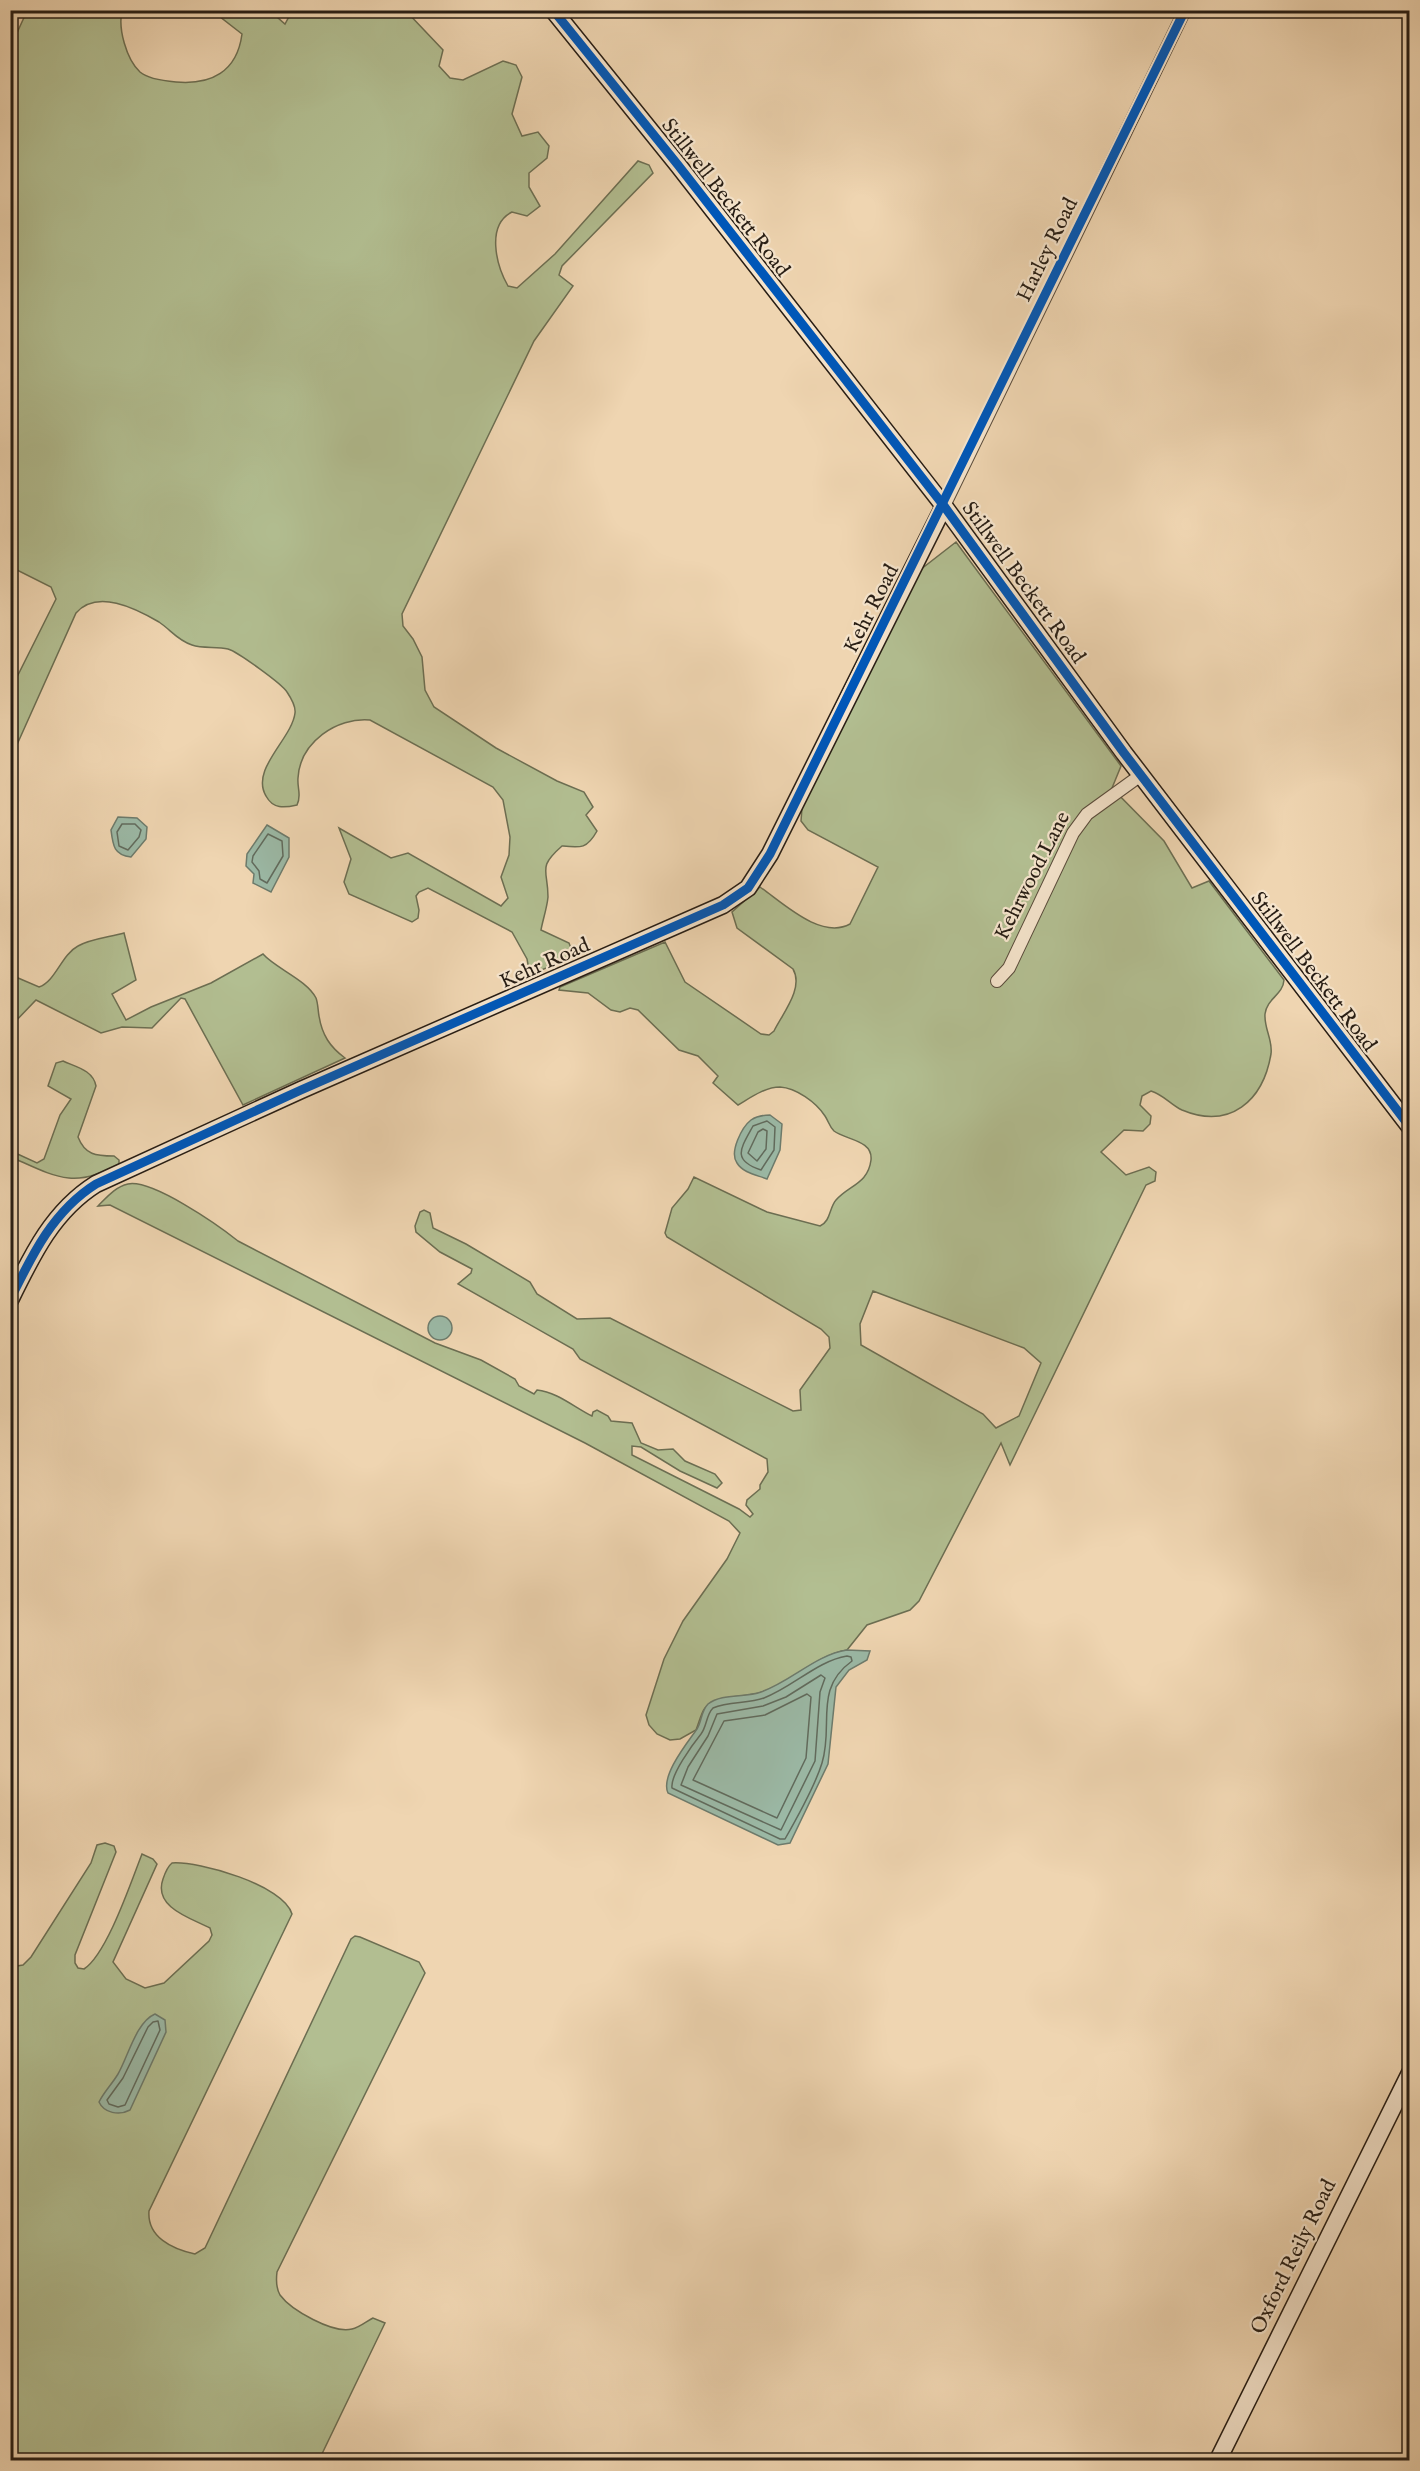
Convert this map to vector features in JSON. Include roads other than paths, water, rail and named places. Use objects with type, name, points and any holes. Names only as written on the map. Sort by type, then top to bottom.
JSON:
[{"type":"street","name":"Stillwell Beckett Road","points":[[553,10],[678,165],[944,506],[1141,775],[1410,1127]]},
{"type":"street","name":"Harley Road","points":[[944,506],[1185,10]]},
{"type":"street","name":"Kehr Road","points":[[10,1300],[46,1232],[79,1195],[96,1184],[312,1085],[714,909],[748,888],[770,854],[944,506]]},
{"type":"street","name":"Kehrwood Lane","points":[[997,981],[1009,968],[1073,833],[1086,814],[1141,775]]},
{"type":"street","name":"Oxford Reily Road","points":[[1218,2460],[1410,2073]]},
{"type":"water","points":[[118,817],[137,818],[147,827],[146,839],[131,857],[115,849],[111,830]]},
{"type":"water","points":[[267,825],[289,838],[289,857],[271,892],[253,883],[254,874],[246,866],[247,854]]},
{"type":"water","points":[[770,1115],[782,1124],[780,1150],[767,1179],[743,1169],[737,1163],[735,1153],[738,1140],[747,1123],[758,1117]]},
{"type":"water","points":[[440,1316],[449,1319],[452,1328],[449,1337],[440,1340],[431,1337],[428,1328],[431,1319]]},
{"type":"water","points":[[847,1650],[870,1651],[867,1660],[849,1670],[836,1687],[828,1764],[790,1843],[778,1845],[668,1793],[668,1778],[671,1769],[697,1729],[708,1704],[720,1698],[761,1692],[783,1682],[824,1657]]},
{"type":"water","points":[[155,2014],[165,2020],[166,2032],[130,2110],[121,2113],[104,2109],[99,2102],[118,2074],[143,2024]]}]
